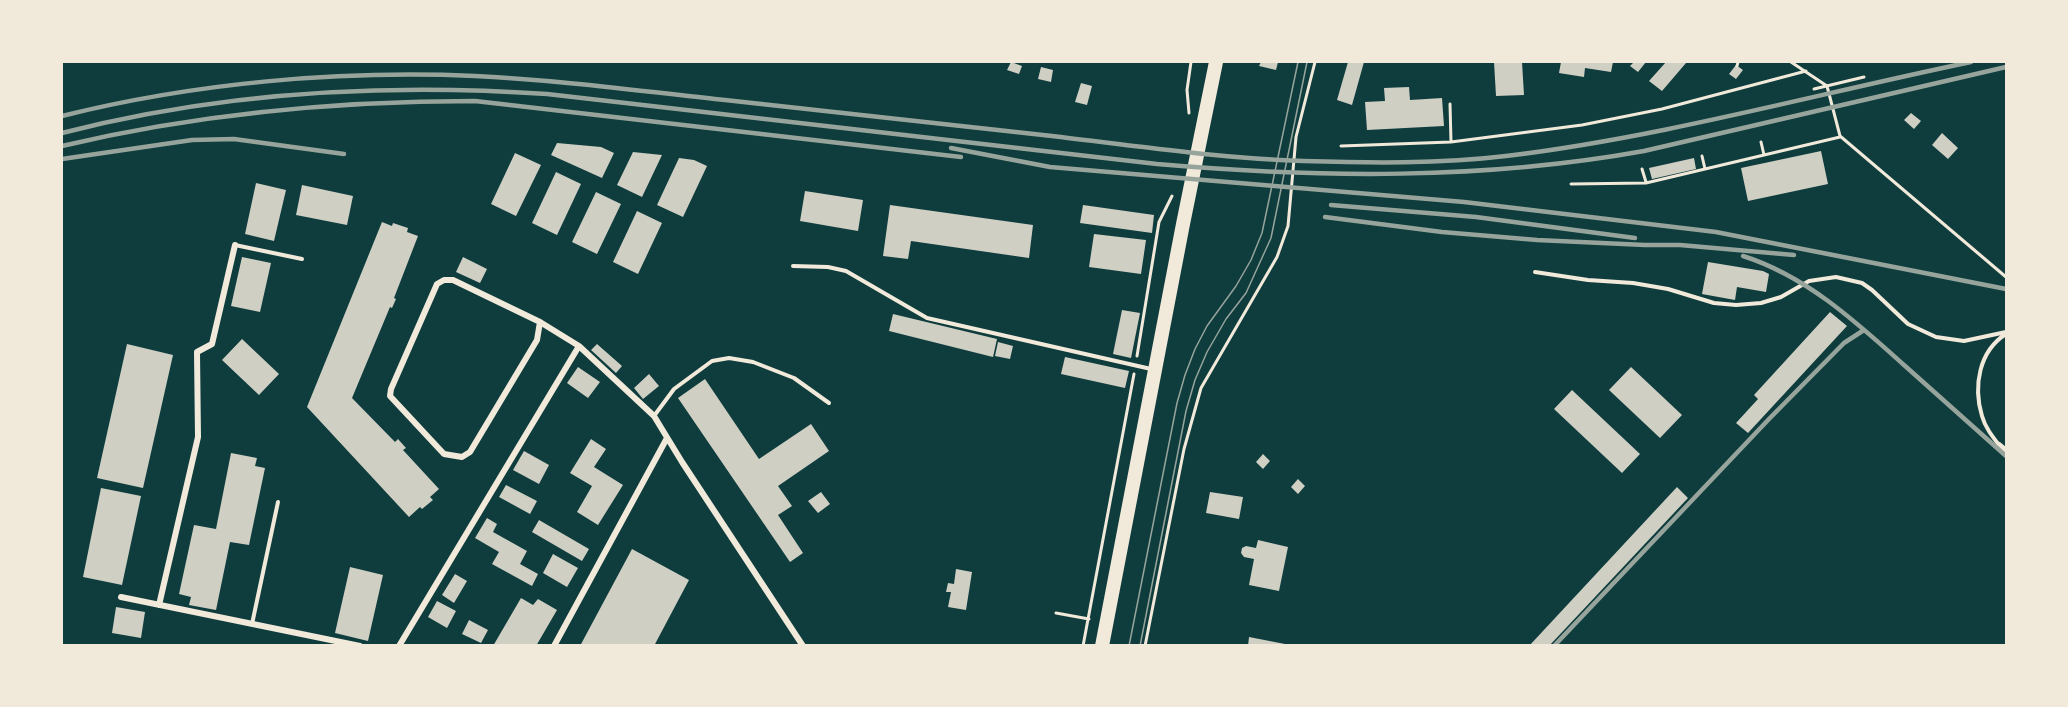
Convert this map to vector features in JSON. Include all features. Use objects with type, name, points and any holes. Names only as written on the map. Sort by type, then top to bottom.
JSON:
[{"type":"main road","points":[[1102,645],[1182,224],[1216,62]]},
{"type":"street","points":[[159,605],[198,437],[197,352],[212,344],[235,245]]},
{"type":"street","points":[[540,322],[537,340],[470,452],[462,457],[444,454],[390,396],[437,284],[444,280],[453,280],[540,322],[579,346],[654,416],[803,645]]},
{"type":"street","points":[[399,645],[579,346]]},
{"type":"street","points":[[554,645],[667,438]]},
{"type":"street","points":[[1999,445],[2007,451]]},
{"type":"street","points":[[122,597],[360,645]]},
{"type":"lane","points":[[235,245],[302,259]]},
{"type":"lane","points":[[793,266],[828,267],[846,271],[927,318],[1155,370]]},
{"type":"lane","points":[[1535,272],[1645,285],[1668,289],[1714,303],[1736,305],[1761,303],[1781,297],[1809,281],[1836,277],[1862,283],[1908,324],[1936,337],[1964,341],[2007,333]]},
{"type":"lane","points":[[1999,445],[1989,432],[1982,416],[1978,386],[1984,359],[1991,347],[2007,333]]},
{"type":"lane","points":[[654,416],[674,389],[712,361],[729,358],[753,362],[795,378],[829,403]]},
{"type":"lane","points":[[252,624],[278,502]]},
{"type":"path","points":[[1188,120],[1187,90],[1191,62]]},
{"type":"path","points":[[1145,645],[1184,449],[1201,388],[1277,257],[1288,226],[1296,137],[1315,62]]},
{"type":"path","points":[[1791,62],[1827,86],[1840,136],[2007,277]]},
{"type":"path","points":[[1341,146],[1451,142],[1582,125],[1662,109],[1806,71]]},
{"type":"path","points":[[1814,89],[1864,77]]},
{"type":"path","points":[[1450,104],[1451,142]]},
{"type":"path","points":[[1571,184],[1646,183],[1840,136]]},
{"type":"path","points":[[1761,142],[1764,154]]},
{"type":"path","points":[[1702,156],[1705,169]]},
{"type":"path","points":[[1642,170],[1646,183]]},
{"type":"path","points":[[1083,645],[1136,365],[1159,222],[1175,186]]},
{"type":"path","points":[[1056,613],[1089,619]]},
{"type":"building","points":[[1011,62],[1022,66],[1019,74],[1007,70]]},
{"type":"building","points":[[1261,62],[1278,62],[1276,70],[1259,66]]},
{"type":"building","points":[[1348,62],[1364,62],[1352,105],[1337,100]]},
{"type":"building","points":[[1494,62],[1522,62],[1524,95],[1496,96]]},
{"type":"building","points":[[1561,62],[1613,62],[1611,72],[1585,68],[1584,77],[1559,73]]},
{"type":"building","points":[[1634,62],[1646,62],[1638,72],[1630,66]]},
{"type":"building","points":[[1666,62],[1686,63],[1662,91],[1649,81]]},
{"type":"building","points":[[1736,65],[1743,70],[1736,79],[1729,74]]},
{"type":"building","points":[[1041,67],[1053,70],[1051,82],[1038,79]]},
{"type":"building","points":[[1081,83],[1092,86],[1087,105],[1075,102]]},
{"type":"building","points":[[1409,87],[1410,100],[1442,98],[1444,126],[1367,130],[1365,102],[1385,101],[1384,88]]},
{"type":"building","points":[[1911,113],[1921,121],[1914,129],[1904,120]]},
{"type":"building","points":[[1942,133],[1958,148],[1948,159],[1932,145]]},
{"type":"building","points":[[557,143],[601,147],[614,153],[602,178],[551,155]]},
{"type":"building","points":[[1821,151],[1828,184],[1748,201],[1741,168]]},
{"type":"building","points":[[633,152],[662,155],[642,197],[617,185]]},
{"type":"building","points":[[515,153],[541,165],[516,216],[491,204]]},
{"type":"building","points":[[679,158],[694,160],[707,166],[683,217],[657,205]]},
{"type":"building","points":[[1694,158],[1696,169],[1652,179],[1649,168]]},
{"type":"building","points":[[556,172],[581,184],[557,235],[532,223]]},
{"type":"building","points":[[256,183],[286,190],[274,241],[245,234]]},
{"type":"building","points":[[302,185],[353,196],[347,225],[296,215]]},
{"type":"building","points":[[805,191],[863,200],[858,231],[800,221]]},
{"type":"building","points":[[596,192],[621,204],[597,254],[572,242]]},
{"type":"building","points":[[890,205],[1033,225],[1029,258],[911,241],[908,259],[883,256]]},
{"type":"building","points":[[1083,205],[1154,215],[1152,233],[1080,223]]},
{"type":"building","points":[[637,211],[662,223],[638,274],[613,262]]},
{"type":"building","points":[[382,222],[408,228],[407,232],[418,236],[394,298],[396,299],[392,308],[390,307],[352,398],[395,442],[398,439],[406,448],[403,450],[439,489],[430,497],[433,500],[422,509],[420,507],[409,517],[307,407]]},
{"type":"building","points":[[1094,234],[1146,240],[1141,274],[1089,267]]},
{"type":"building","points":[[242,257],[271,263],[260,312],[231,306]]},
{"type":"building","points":[[463,257],[487,269],[480,283],[456,272]]},
{"type":"building","points":[[1708,262],[1769,274],[1766,292],[1737,287],[1735,300],[1702,294]]},
{"type":"building","points":[[1122,310],[1140,313],[1131,358],[1113,354]]},
{"type":"building","points":[[1830,312],[1847,326],[1748,433],[1736,423],[1758,399],[1754,395]]},
{"type":"building","points":[[893,314],[997,339],[993,357],[889,331]]},
{"type":"building","points":[[242,339],[279,374],[259,395],[222,360]]},
{"type":"building","points":[[998,342],[1013,346],[1010,359],[995,356]]},
{"type":"building","points":[[127,344],[173,355],[143,488],[97,478]]},
{"type":"building","points":[[597,344],[622,366],[616,373],[591,350]]},
{"type":"building","points":[[1065,357],[1129,371],[1125,388],[1061,374]]},
{"type":"building","points":[[578,367],[600,382],[588,398],[567,383]]},
{"type":"building","points":[[1631,367],[1682,415],[1660,438],[1609,390]]},
{"type":"building","points":[[649,374],[659,386],[643,399],[634,388]]},
{"type":"building","points":[[705,379],[759,459],[811,424],[829,451],[778,486],[792,506],[778,515],[803,553],[790,562],[678,398]]},
{"type":"building","points":[[1572,390],[1640,454],[1622,473],[1554,409]]},
{"type":"building","points":[[591,439],[606,449],[594,467],[623,485],[598,525],[577,512],[592,486],[570,473]]},
{"type":"building","points":[[524,451],[549,465],[539,484],[513,470]]},
{"type":"building","points":[[231,453],[257,458],[255,466],[265,468],[249,545],[230,542],[216,610],[189,605],[191,597],[179,594],[194,525],[216,529]]},
{"type":"building","points":[[1263,454],[1270,461],[1263,469],[1256,462]]},
{"type":"building","points":[[1298,479],[1305,486],[1298,494],[1291,487]]},
{"type":"building","points":[[506,485],[537,501],[530,514],[499,497]]},
{"type":"building","points":[[1677,487],[1688,498],[1549,646],[1529,646]]},
{"type":"building","points":[[101,488],[141,496],[122,585],[83,577]]},
{"type":"building","points":[[821,492],[830,504],[818,513],[808,501]]},
{"type":"building","points":[[1210,492],[1243,497],[1239,519],[1206,513]]},
{"type":"building","points":[[487,518],[497,524],[493,532],[527,551],[520,564],[538,574],[532,586],[492,564],[499,552],[475,538]]},
{"type":"building","points":[[539,520],[589,549],[582,561],[532,532]]},
{"type":"building","points":[[1258,540],[1288,547],[1279,591],[1249,585],[1254,559],[1244,557],[1241,553],[1242,548],[1246,546],[1256,548]]},
{"type":"building","points":[[632,549],[689,580],[654,646],[580,646]]},
{"type":"building","points":[[553,554],[578,568],[567,587],[543,573]]},
{"type":"building","points":[[350,567],[383,575],[368,641],[335,633]]},
{"type":"building","points":[[956,569],[972,572],[966,610],[948,607],[951,592],[946,592],[948,583],[954,584]]},
{"type":"building","points":[[455,574],[467,581],[454,603],[442,595]]},
{"type":"building","points":[[521,598],[533,605],[538,599],[557,610],[536,646],[493,646]]},
{"type":"building","points":[[437,601],[456,611],[447,628],[428,617]]},
{"type":"building","points":[[116,607],[145,612],[141,638],[112,633]]},
{"type":"building","points":[[469,620],[488,630],[481,643],[462,634]]},
{"type":"building","points":[[1249,637],[1285,644],[1285,646],[1248,646]]},
{"type":"tram line","points":[[1129,646],[1177,403],[1185,375],[1207,326],[1236,286],[1251,260],[1262,233],[1298,62]]},
{"type":"tram line","points":[[1140,646],[1186,411],[1195,380],[1207,352],[1226,319],[1246,293],[1271,238],[1307,62]]},
{"type":"railway","points":[[62,116],[163,95],[267,81],[371,75],[475,76],[600,86],[1240,157],[1328,162],[1430,162],[1506,156],[1623,138],[1971,62]]},
{"type":"railway","points":[[62,133],[122,119],[242,100],[364,91],[486,91],[547,94],[1157,164],[1340,174],[1462,172],[1584,160],[1644,151],[2006,67]]},
{"type":"railway","points":[[62,146],[164,125],[267,112],[371,104],[475,101],[961,157]]},
{"type":"railway","points":[[62,159],[192,140],[234,139],[344,154]]},
{"type":"railway","points":[[951,148],[1050,167],[1464,202],[1716,232],[2006,289]]},
{"type":"railway","points":[[1331,205],[1476,217],[1635,238]]},
{"type":"railway","points":[[1325,217],[1442,232],[1537,240],[1680,245],[1794,255]]},
{"type":"railway","points":[[1743,256],[1788,275],[1829,301],[2006,456]]},
{"type":"railway","points":[[1554,646],[1769,419],[1844,343],[1864,330]]}]
